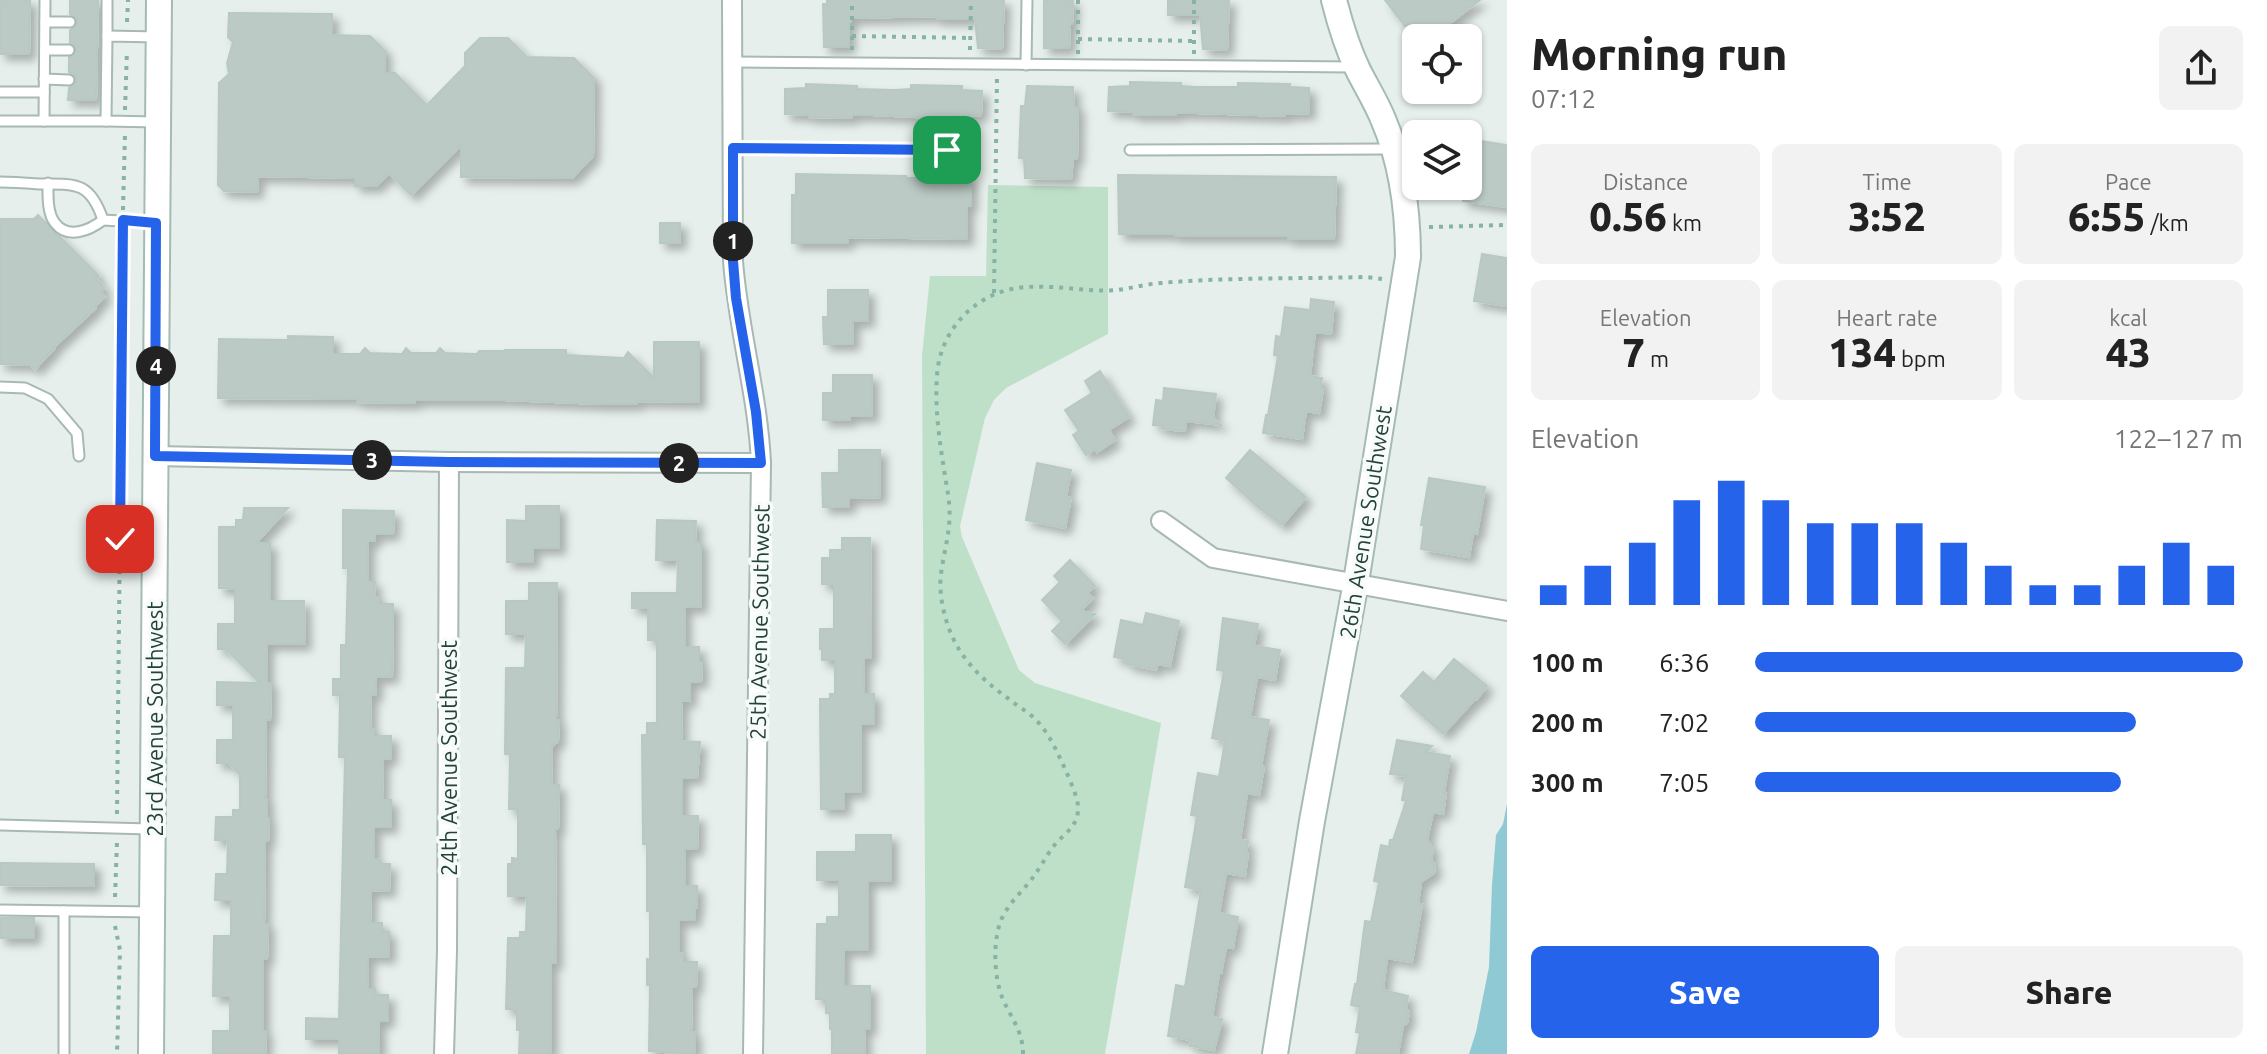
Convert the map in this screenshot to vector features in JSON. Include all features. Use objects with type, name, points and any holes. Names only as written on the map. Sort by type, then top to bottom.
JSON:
[{"type":"street","name":"23rd Avenue Southwest","points":[[151,1054],[159,0]]},
{"type":"street","name":"25th Avenue Southwest","points":[[732,0],[733,261],[761,463],[753,1054]]},
{"type":"street","name":"26th Avenue Southwest","points":[[1275,1054],[1408,257],[1404,193],[1394,149],[1342,30],[1334,0]]},
{"type":"street","points":[[155,456],[449,462],[761,463]]},
{"type":"street","name":"24th Avenue Southwest","points":[[444,1054],[449,462]]},
{"type":"street","points":[[1161,521],[1213,558],[1507,611]]},
{"type":"lane","points":[[44,121],[45,0]]},
{"type":"lane","points":[[106,121],[102,51],[107,36],[102,22],[107,0]]},
{"type":"lane","points":[[1026,65],[1027,0]]},
{"type":"lane","points":[[45,22],[70,22]]},
{"type":"lane","points":[[107,36],[158,37]]},
{"type":"lane","points":[[45,50],[69,50]]},
{"type":"lane","points":[[733,62],[1357,67]]},
{"type":"lane","points":[[44,79],[69,80]]},
{"type":"lane","points":[[0,92],[44,92]]},
{"type":"lane","points":[[0,121],[157,122]]},
{"type":"lane","points":[[733,148],[947,150]]},
{"type":"lane","points":[[1130,150],[1394,149]]},
{"type":"lane","points":[[0,182],[65,183],[85,189],[98,203],[103,220]]},
{"type":"lane","points":[[48,183],[48,205],[54,223],[65,230],[79,233],[90,230],[103,220],[156,223]]},
{"type":"lane","points":[[0,387],[25,388],[48,399],[77,433],[79,456]]},
{"type":"lane","points":[[0,825],[153,829]]},
{"type":"lane","points":[[0,910],[153,912]]},
{"type":"lane","points":[[64,911],[64,1054]]},
{"type":"path","points":[[117,1054],[120,950],[114,929],[128,0]]},
{"type":"path","points":[[852,0],[852,63]]},
{"type":"path","points":[[970,64],[971,0]]},
{"type":"path","points":[[1078,0],[1078,65]]},
{"type":"path","points":[[1193,66],[1194,0]]},
{"type":"path","points":[[852,36],[970,38]]},
{"type":"path","points":[[1078,39],[1194,41]]},
{"type":"path","points":[[994,293],[998,65]]},
{"type":"path","points":[[1408,228],[1507,225]]},
{"type":"path","points":[[1023,1054],[1019,1027],[1003,1000],[999,986],[997,936],[1008,907],[1074,824],[1078,804],[1046,731],[1033,716],[972,667],[957,645],[941,594],[950,515],[942,463],[937,374],[950,333],[975,304],[994,293],[1032,287],[1119,290],[1161,283],[1366,277],[1405,283]]},
{"type":"green space","points":[[988,185],[1108,187],[1108,334],[1006,388],[994,400],[985,418],[960,526],[1019,670],[1035,683],[1161,723],[1105,1054],[926,1054],[922,356],[930,276],[986,276]]},
{"type":"water","points":[[1507,804],[1507,1054],[1469,1054],[1489,967],[1496,835],[1503,824]]},
{"type":"building","points":[[0,0],[30,0],[29,54],[0,54]]},
{"type":"building","points":[[70,0],[98,0],[96,100],[68,100],[69,88],[75,85],[76,80],[74,74],[69,72],[69,57],[76,51],[70,43],[70,30],[77,23],[70,14]]},
{"type":"building","points":[[827,0],[1004,0],[1002,49],[978,48],[975,19],[937,19],[937,16],[851,18],[849,47],[824,47],[823,4],[827,4]]},
{"type":"building","points":[[1044,0],[1073,0],[1069,48],[1044,48]]},
{"type":"building","points":[[1168,0],[1229,0],[1227,50],[1203,49],[1200,15],[1168,15]]},
{"type":"building","points":[[1385,0],[1480,0],[1449,24],[1403,24]]},
{"type":"building","points":[[229,13],[332,14],[332,35],[370,36],[385,51],[385,73],[395,73],[427,105],[465,66],[465,53],[480,38],[508,38],[527,57],[574,58],[594,78],[593,156],[572,178],[461,177],[461,145],[411,195],[389,173],[376,186],[355,186],[355,178],[258,176],[257,192],[224,191],[218,185],[219,83],[229,74],[227,63],[233,42],[228,37]]},
{"type":"building","points":[[1130,82],[1181,83],[1181,86],[1196,87],[1238,87],[1238,83],[1290,84],[1290,87],[1309,88],[1309,113],[1285,116],[1196,113],[1133,115],[1133,112],[1108,111],[1109,87],[1130,86]]},
{"type":"building","points":[[806,84],[895,90],[911,89],[911,85],[962,86],[962,90],[982,91],[981,115],[957,116],[957,119],[785,114],[785,89],[806,88]]},
{"type":"building","points":[[1027,86],[1073,87],[1074,107],[1078,107],[1077,159],[1073,159],[1071,179],[1025,178],[1024,158],[1019,158],[1021,106],[1025,106]]},
{"type":"building","points":[[1482,141],[1507,145],[1507,207],[1463,201],[1482,200]]},
{"type":"building","points":[[796,174],[971,178],[967,239],[848,237],[848,243],[792,243],[792,195],[796,195]]},
{"type":"building","points":[[1118,175],[1336,177],[1334,239],[1119,234]]},
{"type":"building","points":[[38,215],[99,276],[96,279],[105,288],[100,292],[105,297],[35,369],[31,365],[0,364],[0,219],[34,219]]},
{"type":"building","points":[[660,223],[680,223],[680,243],[660,243]]},
{"type":"building","points":[[1482,254],[1507,258],[1507,306],[1474,301]]},
{"type":"building","points":[[828,290],[868,290],[868,321],[853,321],[853,344],[824,344],[823,317],[828,317]]},
{"type":"building","points":[[1311,299],[1334,302],[1331,334],[1315,332],[1310,376],[1322,378],[1319,413],[1306,411],[1302,439],[1263,433],[1278,356],[1274,355],[1276,336],[1281,337],[1285,307],[1310,310]]},
{"type":"building","points":[[288,336],[333,337],[333,354],[360,354],[365,348],[370,353],[402,354],[406,348],[411,353],[436,353],[440,348],[445,353],[477,354],[479,351],[566,350],[566,355],[624,358],[628,352],[654,378],[654,342],[699,342],[699,402],[602,404],[415,400],[415,403],[357,402],[357,399],[218,398],[219,339],[288,340]]},
{"type":"building","points":[[1100,371],[1129,417],[1109,430],[1115,440],[1086,455],[1073,435],[1079,431],[1065,410],[1092,393],[1085,381]]},
{"type":"building","points":[[833,375],[872,375],[872,416],[823,420],[823,393],[833,393]]},
{"type":"building","points":[[1164,388],[1216,394],[1213,418],[1221,425],[1186,421],[1185,431],[1153,425],[1156,400],[1163,401]]},
{"type":"building","points":[[839,450],[880,450],[880,497],[849,498],[849,507],[823,507],[822,473],[839,473]]},
{"type":"building","points":[[1250,450],[1306,497],[1282,525],[1226,478]]},
{"type":"building","points":[[1037,463],[1071,470],[1066,497],[1071,498],[1065,528],[1026,520]]},
{"type":"building","points":[[1429,478],[1485,487],[1477,534],[1473,533],[1469,557],[1421,549],[1424,525],[1421,525]]},
{"type":"building","points":[[526,506],[559,506],[559,548],[533,548],[533,562],[507,562],[507,520],[526,521]]},
{"type":"building","points":[[244,508],[288,508],[256,543],[270,543],[270,601],[304,601],[305,644],[267,644],[267,683],[271,683],[270,720],[266,720],[265,799],[269,818],[268,841],[265,841],[264,924],[268,924],[267,959],[263,959],[265,1054],[213,1054],[213,1031],[230,1031],[230,996],[213,996],[214,936],[231,936],[231,900],[215,900],[216,874],[227,874],[228,840],[215,840],[216,817],[233,817],[233,810],[240,810],[240,775],[229,763],[217,763],[217,740],[233,740],[233,705],[217,705],[217,682],[260,683],[226,649],[218,649],[218,624],[235,624],[235,589],[219,588],[219,527],[236,527],[236,520],[243,520]]},
{"type":"building","points":[[343,510],[394,511],[393,534],[375,534],[375,541],[368,541],[368,582],[375,582],[374,597],[379,597],[379,604],[393,604],[392,677],[376,677],[376,695],[371,695],[370,729],[374,729],[374,736],[391,736],[391,759],[383,759],[382,800],[391,800],[391,827],[374,827],[374,859],[378,859],[377,864],[390,864],[389,891],[371,890],[370,923],[382,923],[382,932],[389,932],[389,957],[368,956],[368,989],[375,989],[375,995],[388,995],[388,1021],[379,1021],[379,1054],[339,1054],[339,1039],[306,1039],[306,1018],[339,1019],[345,757],[339,757],[340,695],[333,695],[333,679],[341,679],[341,645],[346,645],[348,568],[343,568]]},
{"type":"building","points":[[657,520],[696,521],[695,542],[701,542],[701,607],[685,607],[685,647],[699,647],[701,682],[690,682],[690,701],[682,700],[681,741],[700,742],[697,778],[682,778],[682,816],[698,816],[697,849],[685,849],[685,886],[697,886],[697,908],[695,920],[679,920],[679,953],[683,954],[683,962],[697,962],[696,987],[692,987],[691,1032],[695,1032],[695,1054],[649,1051],[650,985],[647,985],[647,959],[650,960],[650,911],[647,911],[647,844],[643,844],[642,735],[647,735],[647,723],[657,723],[657,640],[648,640],[648,608],[632,608],[632,593],[677,593],[678,560],[656,560]]},
{"type":"building","points":[[842,538],[870,538],[871,658],[864,658],[864,694],[874,694],[874,724],[861,724],[861,792],[844,792],[844,809],[821,809],[820,699],[830,699],[830,694],[835,694],[835,660],[822,660],[820,649],[820,629],[834,629],[834,584],[822,584],[822,558],[830,558],[830,550],[842,550]]},
{"type":"building","points":[[1070,560],[1095,586],[1087,593],[1093,598],[1080,611],[1095,614],[1065,644],[1052,631],[1062,621],[1042,600],[1060,582],[1054,576]]},
{"type":"building","points":[[529,583],[557,583],[556,720],[559,720],[558,741],[552,746],[551,785],[559,785],[558,829],[555,829],[556,963],[551,963],[551,1054],[519,1054],[517,1009],[506,1009],[508,938],[520,938],[520,932],[526,932],[527,896],[508,896],[508,864],[512,864],[512,858],[518,859],[518,809],[509,809],[510,754],[505,754],[506,668],[525,668],[526,634],[506,634],[506,601],[529,601]]},
{"type":"building","points":[[1146,613],[1179,621],[1170,666],[1157,664],[1156,670],[1127,664],[1128,660],[1114,657],[1121,620],[1143,625]]},
{"type":"building","points":[[1223,618],[1258,624],[1254,646],[1280,650],[1275,680],[1257,677],[1250,717],[1269,720],[1261,766],[1264,767],[1259,795],[1247,793],[1240,840],[1248,841],[1245,876],[1226,873],[1219,913],[1238,917],[1233,948],[1226,947],[1219,974],[1212,1017],[1222,1019],[1214,1050],[1190,1046],[1191,1040],[1168,1036],[1176,985],[1185,987],[1201,890],[1185,887],[1197,816],[1191,815],[1198,773],[1219,777],[1225,741],[1212,738],[1224,671],[1217,670]]},
{"type":"building","points":[[1454,659],[1487,686],[1443,734],[1401,696],[1423,672],[1434,682]]},
{"type":"building","points":[[1397,740],[1432,746],[1426,752],[1450,756],[1446,793],[1443,814],[1433,812],[1427,840],[1433,849],[1431,861],[1435,865],[1434,873],[1421,882],[1418,904],[1422,904],[1412,962],[1387,958],[1383,990],[1408,996],[1406,1009],[1409,1012],[1407,1023],[1403,1025],[1398,1054],[1356,1054],[1360,1007],[1351,1005],[1357,984],[1365,921],[1371,922],[1379,882],[1374,881],[1381,845],[1389,847],[1390,840],[1393,840],[1406,801],[1402,800],[1406,776],[1390,774]]},
{"type":"building","points":[[856,835],[891,835],[891,881],[868,881],[868,950],[844,950],[844,986],[870,986],[870,1029],[864,1029],[865,1054],[832,1054],[832,1029],[830,1013],[826,1013],[826,999],[816,999],[817,924],[827,924],[827,917],[839,917],[839,880],[817,880],[817,852],[856,852]]},
{"type":"building","points":[[0,863],[94,864],[94,886],[0,885]]},
{"type":"building","points":[[0,918],[34,918],[34,938],[0,938]]},
{"type":"route","points":[[120,539],[123,220],[156,223],[155,456],[449,462],[761,463],[756,412],[736,298],[733,148],[947,150]]}]
